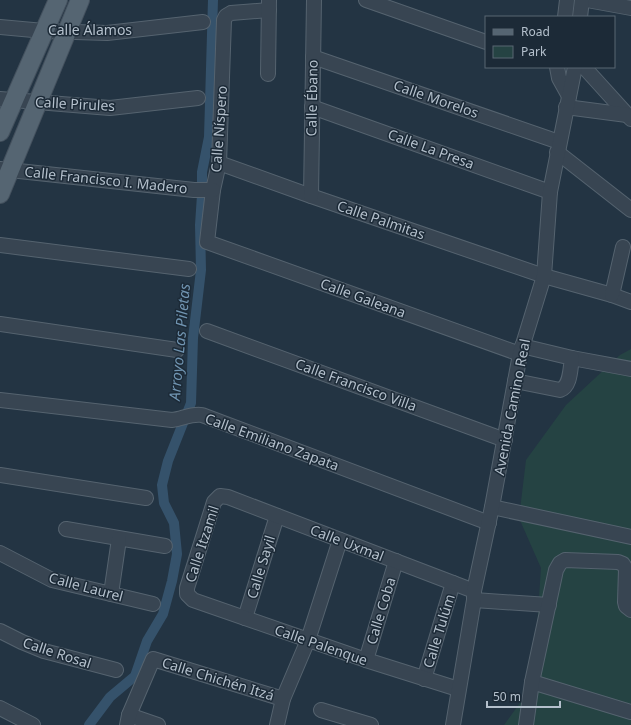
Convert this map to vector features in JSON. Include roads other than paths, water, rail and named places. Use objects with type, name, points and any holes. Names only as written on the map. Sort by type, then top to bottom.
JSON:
[{"type":"main road","points":[[0,132],[7,100],[44,31],[58,0]]},
{"type":"main road","points":[[0,194],[5,169],[37,102],[80,0]]},
{"type":"street","name":"Calle Ébano","points":[[310,196],[314,0]]},
{"type":"street","points":[[366,0],[485,42]]},
{"type":"street","points":[[565,16],[567,0]]},
{"type":"street","points":[[580,16],[582,0]]},
{"type":"street","points":[[588,0],[631,8]]},
{"type":"street","points":[[268,74],[269,5]]},
{"type":"street","name":"Calle Níspero","points":[[207,242],[204,190],[219,163],[224,20],[226,16],[231,14],[269,5]]},
{"type":"street","name":"Calle Álamos","points":[[0,27],[44,31],[107,33],[203,22]]},
{"type":"street","name":"Calle Morelos","points":[[313,57],[558,147],[631,210]]},
{"type":"street","points":[[557,68],[559,78],[568,102],[629,117]]},
{"type":"street","name":"Avenida Camino Real","points":[[453,725],[474,595],[505,440],[521,350],[544,276],[550,192],[575,68]]},
{"type":"street","points":[[585,68],[629,117]]},
{"type":"street","name":"Calle Pirules","points":[[7,100],[110,108],[198,98]]},
{"type":"street","name":"Calle La Presa","points":[[312,107],[550,192]]},
{"type":"street","name":"Calle Palmitas","points":[[219,163],[310,196],[544,276],[612,295],[631,302]]},
{"type":"street","name":"Calle Francisco I. Madero","points":[[5,169],[204,190]]},
{"type":"street","name":"Calle Galeana","points":[[207,242],[521,350],[631,368]]},
{"type":"street","points":[[0,245],[189,269]]},
{"type":"street","points":[[612,295],[623,247]]},
{"type":"street","points":[[0,324],[177,350]]},
{"type":"street","name":"Calle Francisco Villa","points":[[207,331],[505,440]]},
{"type":"street","points":[[515,381],[560,390],[568,385],[572,358]]},
{"type":"street","name":"Calle Emiliano Zapata","points":[[0,400],[172,420],[181,420],[196,414],[202,415],[489,523]]},
{"type":"street","points":[[0,475],[146,498]]},
{"type":"street","name":"Calle Uxmal","points":[[220,496],[228,497],[453,583],[474,595],[550,605]]},
{"type":"street","name":"Calle Itzamil","points":[[187,594],[187,588],[214,502],[220,496]]},
{"type":"street","points":[[492,507],[631,537]]},
{"type":"street","name":"Calle Sayil","points":[[245,618],[277,516]]},
{"type":"street","points":[[66,529],[165,546]]},
{"type":"street","points":[[111,594],[119,539]]},
{"type":"street","points":[[277,725],[283,699],[308,640],[340,540]]},
{"type":"street","name":"Calle Laurel","points":[[0,553],[52,580],[153,604]]},
{"type":"street","points":[[526,725],[532,682],[550,605],[556,570],[560,563],[565,560],[618,562],[623,564],[626,570],[625,602],[626,606],[631,610]]},
{"type":"street","name":"Calle Coba","points":[[366,660],[396,561]]},
{"type":"street","name":"Calle Tulúm","points":[[424,679],[453,583]]},
{"type":"street","name":"Calle Palenque","points":[[187,594],[193,600],[458,690]]},
{"type":"street","name":"Calle Rosal","points":[[0,631],[44,651],[116,670]]},
{"type":"street","name":"Calle Chichén Itzá","points":[[128,720],[153,659],[283,699]]},
{"type":"street","points":[[532,682],[631,712]]},
{"type":"street","points":[[0,708],[33,725]]},
{"type":"street","points":[[321,710],[371,725]]},
{"type":"street","points":[[128,720],[158,725]]},
{"type":"waterway","name":"Arroyo Las Piletas","points":[[89,725],[110,697],[135,676],[147,641],[163,614],[172,581],[177,554],[174,523],[164,503],[162,485],[168,461],[191,403],[193,338],[201,270],[200,225],[202,172],[209,137],[213,0]]}]
